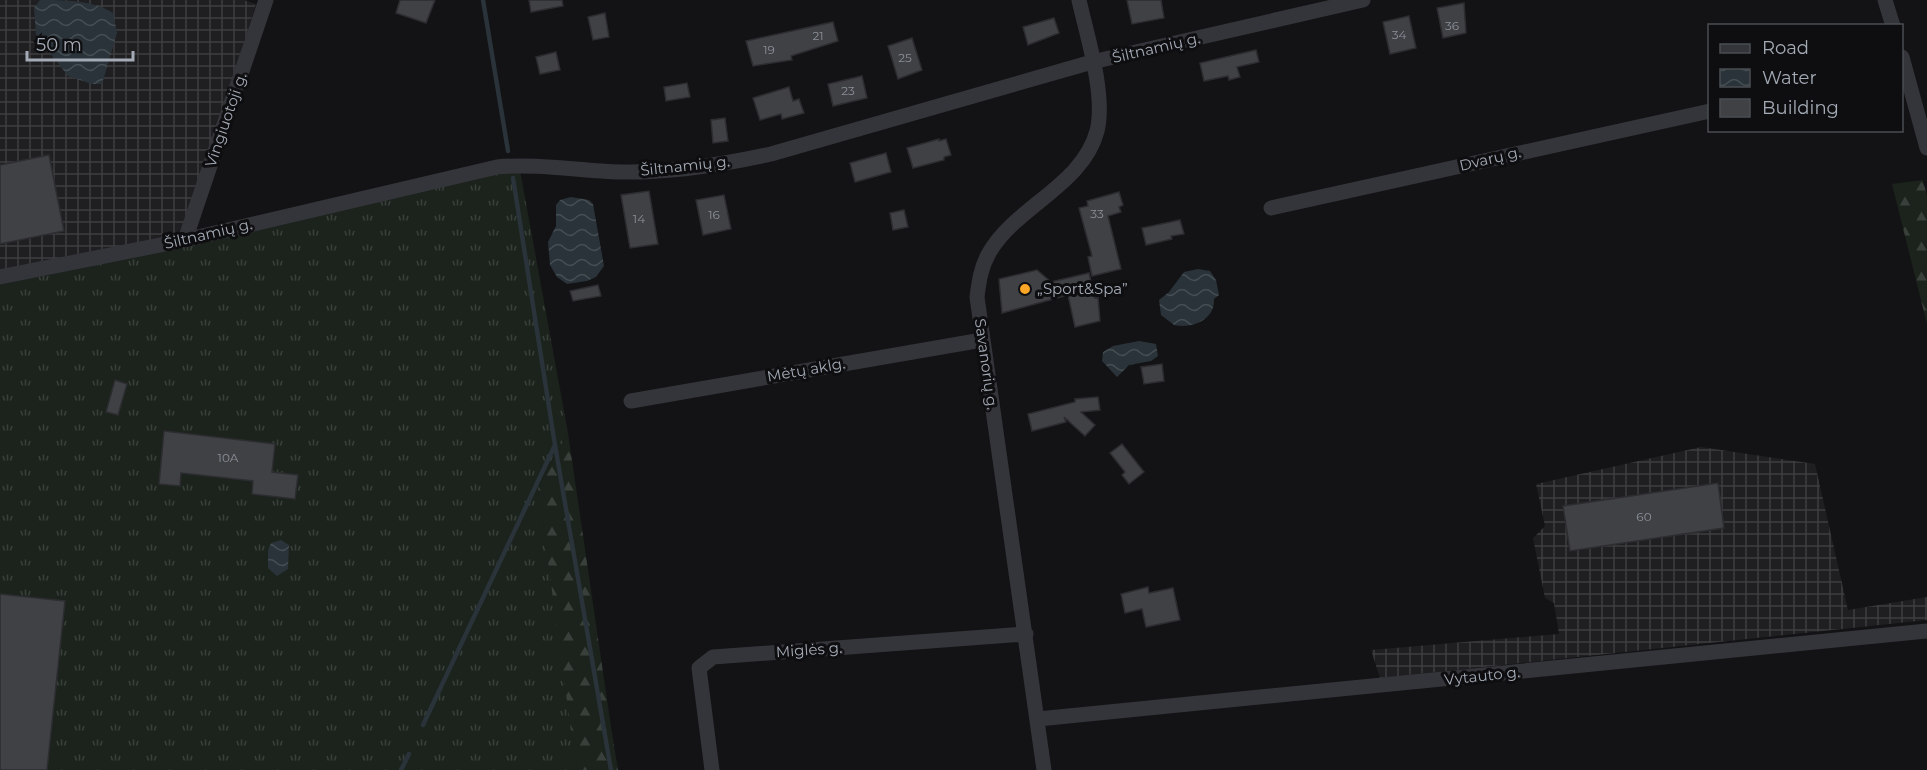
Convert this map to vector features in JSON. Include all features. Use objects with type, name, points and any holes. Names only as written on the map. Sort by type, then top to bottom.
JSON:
[{"type":"street","name":"Vingiuotoji g.","points":[[185,240],[266,0]]},
{"type":"street","name":"Savanorių g.","points":[[1044,770],[1026,634],[981,340],[977,297],[980,273],[989,253],[1002,235],[1081,160],[1097,130],[1098,92],[1079,0]]},
{"type":"street","name":"Šiltnamių g.","points":[[0,277],[185,240],[497,167],[519,165],[622,172],[694,168],[729,163],[771,154],[1092,63],[1363,0]]},
{"type":"street","points":[[1885,0],[1892,24]]},
{"type":"street","points":[[1903,67],[1927,148]]},
{"type":"street","name":"Dvarų g.","points":[[1271,208],[1708,111]]},
{"type":"street","name":"Mėtų aklg.","points":[[631,401],[981,340]]},
{"type":"street","name":"Vytauto g.","points":[[1038,719],[1927,632]]},
{"type":"street","name":"Miglės g.","points":[[712,770],[699,668],[713,657],[1026,634]]},
{"type":"shaded area","points":[[0,0],[244,0],[256,4],[185,240],[0,277]]},
{"type":"shaded area","points":[[1701,447],[1815,464],[1848,610],[1927,597],[1927,620],[1380,678],[1371,650],[1559,634],[1554,603],[1545,598],[1533,538],[1545,526],[1536,484]]},
{"type":"green space","points":[[519,165],[568,433],[538,488],[578,770],[0,770],[0,277]]},
{"type":"green space","points":[[1923,180],[1927,196],[1927,324],[1892,184]]},
{"type":"green space","points":[[568,433],[618,770],[578,770],[571,731],[538,488]]},
{"type":"water","points":[[40,0],[87,3],[113,13],[117,33],[102,84],[92,84],[68,76],[36,35],[34,8]]},
{"type":"water","points":[[571,197],[589,200],[593,204],[604,266],[596,277],[567,284],[557,277],[550,265],[548,242],[556,226],[556,205],[560,200]]},
{"type":"water","points":[[1198,269],[1210,271],[1216,280],[1219,295],[1214,299],[1207,318],[1188,326],[1174,325],[1161,315],[1159,300],[1169,292],[1184,272]]},
{"type":"water","points":[[1139,341],[1156,344],[1158,356],[1151,361],[1129,365],[1117,377],[1102,361],[1103,352],[1113,346]]},
{"type":"water","points":[[281,540],[289,545],[288,569],[277,576],[268,568],[268,550],[271,543]]},
{"type":"building","points":[[400,0],[435,0],[426,23],[396,13]]},
{"type":"building","points":[[529,0],[562,0],[563,6],[531,12]]},
{"type":"building","points":[[1127,0],[1161,0],[1164,18],[1132,24]]},
{"type":"building","points":[[1464,3],[1466,33],[1443,38],[1437,8]]},
{"type":"building","points":[[605,13],[609,37],[593,40],[588,17]]},
{"type":"building","points":[[1409,16],[1416,48],[1390,54],[1383,22]]},
{"type":"building","points":[[1054,18],[1059,33],[1028,45],[1023,27]]},
{"type":"building","points":[[833,22],[838,41],[791,56],[792,60],[753,66],[746,41]]},
{"type":"building","points":[[912,38],[922,70],[898,79],[888,46]]},
{"type":"building","points":[[1256,50],[1259,62],[1237,67],[1240,77],[1229,80],[1228,76],[1204,81],[1200,63]]},
{"type":"building","points":[[556,52],[560,70],[540,74],[536,57]]},
{"type":"building","points":[[862,76],[867,98],[833,106],[828,84]]},
{"type":"building","points":[[687,83],[690,97],[666,101],[664,87]]},
{"type":"building","points":[[789,87],[793,101],[799,99],[804,113],[782,119],[781,114],[760,120],[753,98]]},
{"type":"building","points":[[725,118],[728,141],[713,143],[711,120]]},
{"type":"building","points":[[939,139],[939,141],[946,139],[951,155],[944,157],[944,160],[913,168],[907,148]]},
{"type":"building","points":[[886,153],[891,172],[855,182],[850,163]]},
{"type":"building","points":[[49,155],[64,231],[0,244],[0,165]]},
{"type":"building","points":[[649,191],[658,244],[630,248],[621,195]]},
{"type":"building","points":[[1119,192],[1123,205],[1119,207],[1121,212],[1108,216],[1121,269],[1092,276],[1088,257],[1092,256],[1079,208],[1088,206],[1087,201]]},
{"type":"building","points":[[724,195],[731,229],[703,235],[696,200]]},
{"type":"building","points":[[904,210],[908,227],[893,230],[890,213]]},
{"type":"building","points":[[1180,220],[1184,234],[1146,245],[1142,228]]},
{"type":"building","points":[[1037,270],[1051,282],[1089,273],[1095,298],[1098,297],[1100,321],[1075,327],[1068,295],[1002,313],[999,279]]},
{"type":"building","points":[[598,285],[601,296],[573,301],[570,291]]},
{"type":"building","points":[[1162,364],[1164,381],[1144,384],[1141,367]]},
{"type":"building","points":[[115,380],[127,384],[118,415],[106,412]]},
{"type":"building","points":[[1098,397],[1100,410],[1081,412],[1095,425],[1085,436],[1064,417],[1066,422],[1032,431],[1028,414],[1075,402],[1075,399]]},
{"type":"building","points":[[164,431],[275,444],[272,472],[298,475],[295,499],[252,494],[253,481],[181,473],[180,486],[159,484]]},
{"type":"building","points":[[1122,444],[1144,472],[1129,484],[1122,475],[1125,472],[1110,453]]},
{"type":"building","points":[[1718,483],[1724,528],[1570,551],[1563,506]]},
{"type":"building","points":[[1148,587],[1149,593],[1173,588],[1180,620],[1146,627],[1142,609],[1125,613],[1121,594]]},
{"type":"building","points":[[0,594],[65,601],[47,770],[0,770]]},
{"type":"waterway","points":[[483,0],[508,151]]},
{"type":"waterway","points":[[423,725],[555,445],[513,178]]},
{"type":"waterway","points":[[555,445],[611,770]]},
{"type":"waterway","points":[[401,770],[409,754]]},
{"type":"place","name":"„Sport&Spa”","points":[[1025,289]]}]
